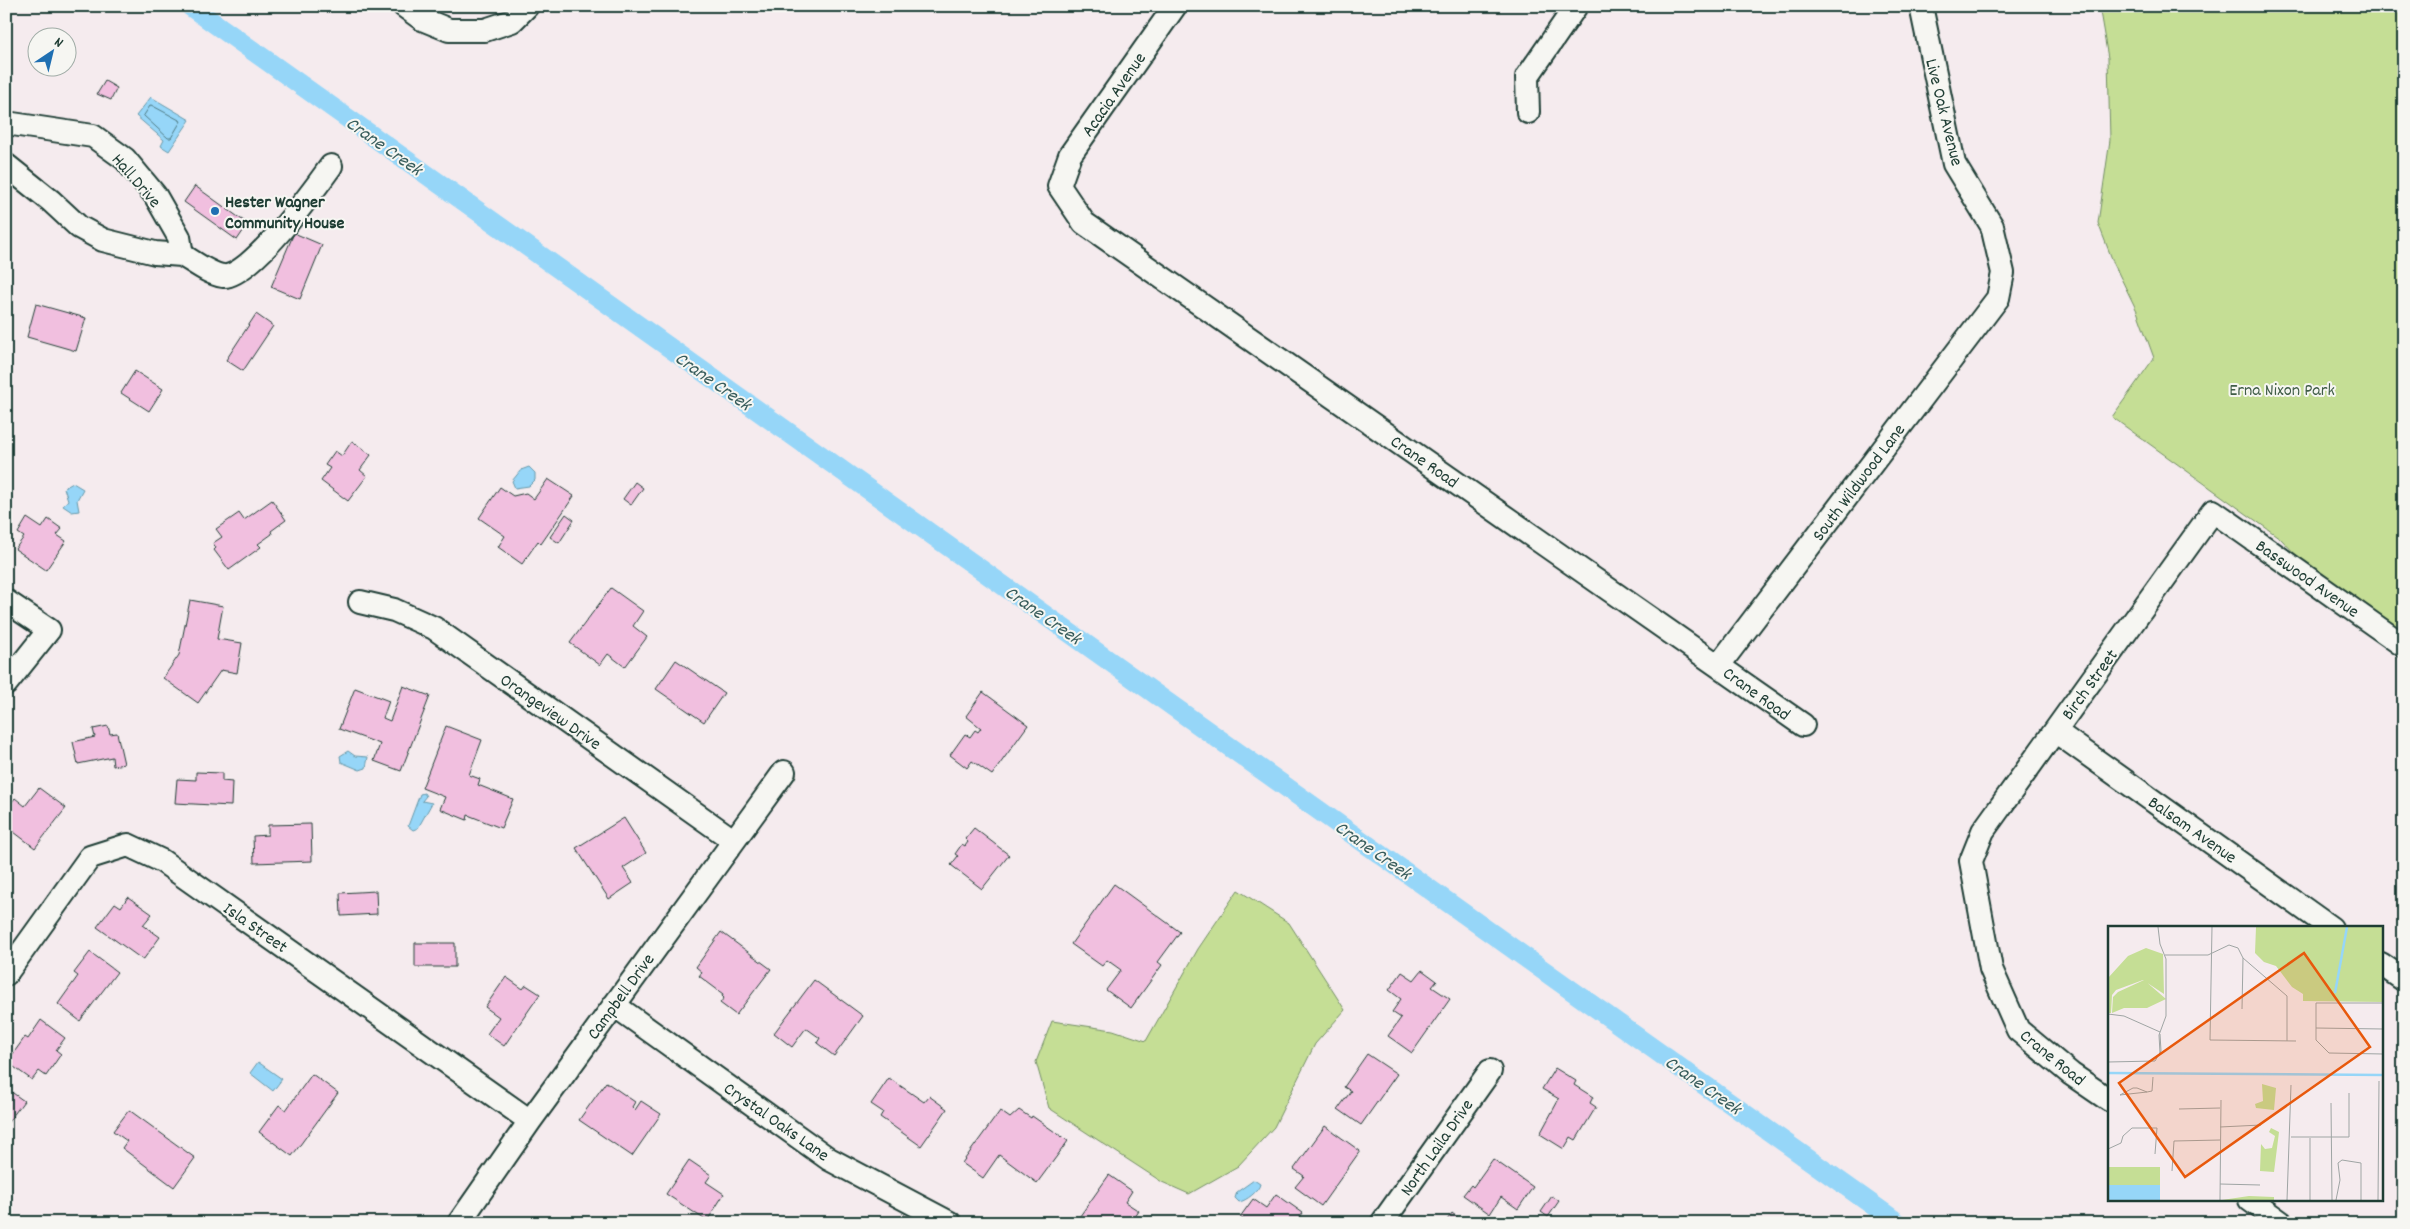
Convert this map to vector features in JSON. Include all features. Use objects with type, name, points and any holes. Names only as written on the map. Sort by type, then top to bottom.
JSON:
[{"type":"street","points":[[404,6],[422,19],[449,30],[485,30],[512,21],[527,6]]},
{"type":"street","name":"Acacia Avenue","points":[[1059,186],[1070,155],[1175,6]]},
{"type":"street","points":[[1528,112],[1526,77],[1576,6]]},
{"type":"street","name":"Live Oak Avenue","points":[[1921,6],[1954,164],[1992,226],[2003,273],[1998,298]]},
{"type":"street","name":"Hall Drive","points":[[6,123],[93,136],[125,160],[155,195],[179,237],[182,255]]},
{"type":"street","points":[[6,165],[51,201],[79,227],[102,240],[155,252],[182,255],[223,276],[234,275],[255,260],[308,198],[331,166]]},
{"type":"street","name":"Crane Road","points":[[1059,186],[1084,223],[1719,665],[1803,726]]},
{"type":"street","name":"South Wildwood Lane","points":[[1719,665],[1998,298]]},
{"type":"street","name":"Basswood Avenue","points":[[2213,511],[2404,646]]},
{"type":"street","name":"Birch Street","points":[[1971,861],[1984,830],[2213,511]]},
{"type":"street","points":[[6,601],[49,630],[6,684]]},
{"type":"street","name":"Orangeview Drive","points":[[360,602],[394,610],[434,628],[734,840]]},
{"type":"street","name":"Balsam Avenue","points":[[2055,731],[2328,926]]},
{"type":"street","name":"Campbell Drive","points":[[459,1223],[530,1121],[784,772]]},
{"type":"street","name":"Isla Street","points":[[6,974],[90,857],[128,846],[162,861],[530,1121]]},
{"type":"street","name":"Crane Road","points":[[1971,861],[1991,969],[2018,1030],[2071,1074],[2108,1099]]},
{"type":"street","points":[[2382,965],[2404,980]]},
{"type":"street","name":"Crystal Oaks Lane","points":[[614,1005],[830,1159],[950,1223]]},
{"type":"street","name":"North Laila Drive","points":[[1382,1223],[1490,1071]]},
{"type":"street","points":[[2253,1202],[2282,1223]]},
{"type":"green space","name":"Erna Nixon Park","points":[[2099,6],[2404,6],[2404,632],[2298,557],[2280,538],[2112,417],[2154,358],[2137,311],[2114,264],[2098,223],[2110,140],[2108,58]]},
{"type":"green space","points":[[1238,890],[1289,923],[1345,1010],[1315,1044],[1274,1127],[1238,1166],[1189,1194],[1162,1182],[1049,1108],[1036,1062],[1052,1021],[1113,1030],[1146,1041],[1198,949]]},
{"type":"water","points":[[151,97],[190,120],[169,151],[161,146],[164,140],[136,116]]},
{"type":"water","points":[[529,467],[535,473],[535,480],[529,486],[515,488],[512,481],[521,470]]},
{"type":"water","points":[[73,483],[83,489],[77,500],[79,511],[72,512],[63,506],[68,500],[64,488]]},
{"type":"water","points":[[348,751],[355,756],[368,757],[366,768],[360,770],[341,762],[340,756]]},
{"type":"water","points":[[424,793],[426,796],[422,801],[432,803],[418,828],[413,830],[408,826],[420,794]]},
{"type":"water","points":[[258,1062],[282,1079],[273,1091],[250,1073]]},
{"type":"water","points":[[1254,1180],[1260,1184],[1255,1193],[1239,1202],[1235,1198],[1237,1192]]},
{"type":"building","points":[[105,81],[117,88],[111,100],[97,94]]},
{"type":"building","name":"Hester Wagner Community House","points":[[195,186],[248,224],[237,240],[184,202]]},
{"type":"building","points":[[294,233],[322,245],[300,299],[271,287]]},
{"type":"building","points":[[36,304],[86,318],[76,351],[27,337]]},
{"type":"building","points":[[256,314],[273,326],[243,371],[226,360]]},
{"type":"building","points":[[135,371],[163,389],[149,411],[121,393]]},
{"type":"building","points":[[352,441],[371,455],[360,470],[367,476],[348,501],[321,481],[330,468],[325,465],[335,451],[342,456]]},
{"type":"building","points":[[548,479],[574,496],[541,544],[538,541],[522,564],[498,547],[505,536],[479,518],[500,487],[513,496],[526,493],[534,499]]},
{"type":"building","points":[[635,482],[643,488],[631,505],[623,499]]},
{"type":"building","points":[[272,500],[286,520],[271,531],[272,534],[258,544],[261,547],[229,570],[214,550],[216,548],[213,543],[222,537],[216,529],[239,513],[244,520]]},
{"type":"building","points":[[566,514],[574,520],[559,543],[550,537]]},
{"type":"building","points":[[27,518],[42,528],[48,519],[62,529],[57,535],[66,541],[46,570],[15,549],[24,537],[18,533]]},
{"type":"building","points":[[611,588],[643,611],[633,626],[647,637],[625,667],[608,654],[600,665],[570,643]]},
{"type":"building","points":[[190,600],[223,606],[217,639],[242,643],[237,673],[221,670],[198,703],[163,678],[179,655]]},
{"type":"building","points":[[676,660],[724,693],[704,722],[656,689]]},
{"type":"building","points":[[403,686],[430,696],[401,771],[374,761],[380,744],[339,729],[355,688],[389,701],[383,718],[390,721]]},
{"type":"building","points":[[983,692],[1028,725],[992,775],[972,761],[967,768],[950,755],[965,734],[970,737],[975,730],[978,732],[981,728],[966,716]]},
{"type":"building","points":[[108,726],[110,734],[117,733],[124,764],[113,766],[112,757],[78,764],[73,742],[95,737],[93,729]]},
{"type":"building","points":[[446,726],[482,740],[469,775],[480,779],[478,785],[513,799],[501,828],[468,815],[467,820],[440,809],[445,797],[422,788]]},
{"type":"building","points":[[196,772],[222,773],[222,781],[232,782],[231,806],[175,803],[177,779],[196,780]]},
{"type":"building","points":[[39,788],[66,808],[35,848],[6,826],[6,810],[15,798],[25,806]]},
{"type":"building","points":[[624,818],[646,853],[623,868],[633,883],[609,899],[576,848]]},
{"type":"building","points":[[311,824],[312,861],[254,863],[253,836],[268,835],[268,825]]},
{"type":"building","points":[[974,828],[1009,855],[982,889],[951,865],[958,856],[955,854],[962,844],[965,846],[968,842],[965,839]]},
{"type":"building","points":[[1114,884],[1180,932],[1158,962],[1162,965],[1131,1008],[1106,990],[1121,970],[1107,960],[1102,966],[1071,944]]},
{"type":"building","points":[[376,891],[377,914],[341,916],[340,893]]},
{"type":"building","points":[[128,897],[152,914],[143,925],[160,937],[143,960],[97,927],[115,903],[121,907]]},
{"type":"building","points":[[721,932],[771,969],[736,1015],[720,1003],[724,998],[723,994],[699,976],[702,972],[696,967]]},
{"type":"building","points":[[415,943],[455,943],[455,967],[415,967]]},
{"type":"building","points":[[90,952],[117,972],[80,1021],[58,1004],[78,976],[74,973]]},
{"type":"building","points":[[1422,970],[1437,981],[1432,987],[1450,999],[1412,1053],[1388,1036],[1401,1018],[1392,1012],[1401,999],[1389,990],[1402,972],[1414,980]]},
{"type":"building","points":[[506,977],[523,989],[526,985],[540,994],[504,1046],[487,1034],[499,1017],[485,1007]]},
{"type":"building","points":[[814,980],[863,1016],[834,1056],[817,1043],[820,1038],[806,1028],[792,1047],[774,1033]]},
{"type":"building","points":[[41,1020],[65,1038],[56,1050],[61,1054],[46,1076],[39,1071],[32,1080],[7,1062],[25,1037],[28,1039]]},
{"type":"building","points":[[1367,1054],[1397,1074],[1361,1125],[1338,1109],[1351,1091],[1344,1087]]},
{"type":"building","points":[[1555,1068],[1576,1081],[1574,1085],[1593,1097],[1590,1103],[1596,1107],[1576,1140],[1571,1137],[1564,1149],[1540,1134],[1559,1099],[1542,1089]]},
{"type":"building","points":[[312,1074],[338,1093],[292,1156],[259,1132],[279,1105],[286,1110]]},
{"type":"building","points":[[889,1078],[924,1102],[929,1096],[947,1109],[921,1146],[880,1117],[883,1112],[871,1104]]},
{"type":"building","points":[[606,1082],[635,1102],[632,1107],[635,1110],[641,1101],[661,1114],[632,1156],[579,1120]]},
{"type":"building","points":[[6,1088],[24,1101],[6,1125]]},
{"type":"building","points":[[129,1110],[195,1158],[174,1187],[122,1148],[127,1141],[113,1131]]},
{"type":"building","points":[[1019,1110],[1031,1118],[1032,1116],[1068,1141],[1037,1183],[999,1155],[983,1178],[962,1163],[1000,1111],[1010,1118]]},
{"type":"building","points":[[1325,1126],[1360,1151],[1321,1206],[1295,1187],[1304,1176],[1294,1169]]},
{"type":"building","points":[[1493,1159],[1533,1187],[1518,1209],[1501,1197],[1490,1214],[1463,1195],[1471,1185],[1473,1187]]},
{"type":"building","points":[[689,1160],[711,1175],[706,1182],[724,1194],[707,1221],[666,1194]]},
{"type":"building","points":[[1109,1175],[1132,1191],[1125,1202],[1139,1211],[1131,1223],[1075,1223]]},
{"type":"building","points":[[1276,1194],[1303,1213],[1296,1223],[1248,1223],[1240,1217],[1253,1199],[1266,1208]]},
{"type":"building","points":[[1552,1196],[1559,1201],[1548,1217],[1541,1212]]},
{"type":"building","points":[[1452,1213],[1465,1223],[1445,1223]]},
{"type":"waterway","name":"Crane Creek","points":[[190,6],[1898,1223]]},
{"type":"place","name":"Hester Wagner Community House","points":[[215,211]]}]
